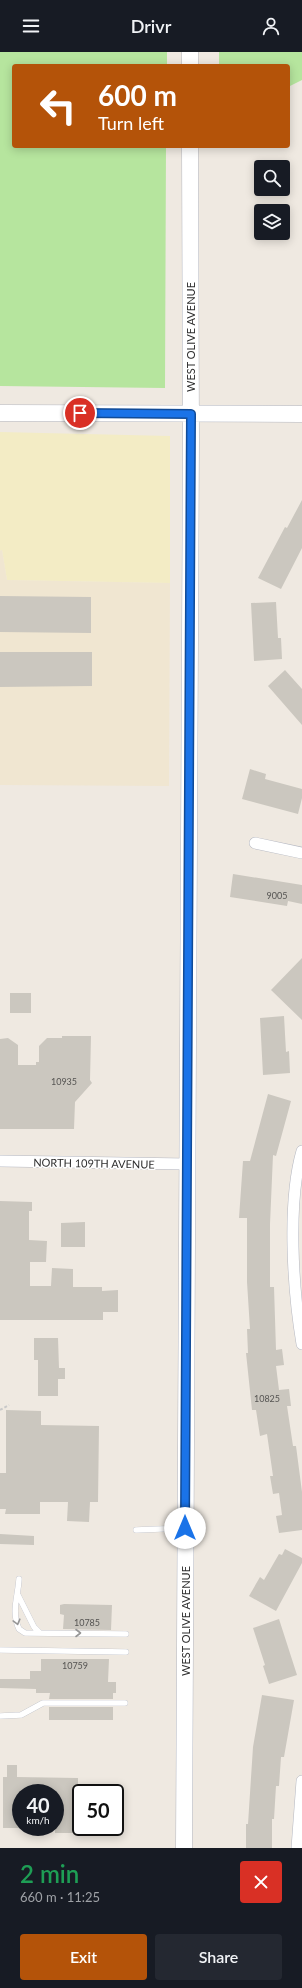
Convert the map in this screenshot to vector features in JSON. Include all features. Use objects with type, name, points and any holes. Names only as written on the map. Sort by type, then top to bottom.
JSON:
[{"type":"main road","points":[[190,52],[190,64]]},
{"type":"main road","name":"WEST OLIVE AVENUE","points":[[184,1848],[191,414],[190,148]]},
{"type":"main road","points":[[0,413],[302,414]]},
{"type":"street","points":[[255,843],[302,853]]},
{"type":"street","points":[[302,1153],[295,1186],[294,1243],[302,1344]]},
{"type":"street","name":"NORTH 109TH AVENUE","points":[[0,1161],[187,1164]]},
{"type":"street","points":[[297,1848],[302,1781]]},
{"type":"lane","points":[[136,1530],[185,1528]]},
{"type":"lane","points":[[19,1579],[18,1595],[15,1601],[14,1611],[18,1629],[25,1633],[126,1634]]},
{"type":"lane","points":[[18,1595],[34,1628],[39,1632]]},
{"type":"lane","points":[[0,1650],[126,1652]]},
{"type":"lane","points":[[0,1716],[21,1715],[43,1703],[125,1703]]},
{"type":"path","points":[[0,1410],[9,1405]]},
{"type":"shaded area","points":[[2,550],[7,580],[170,583],[169,786],[0,785],[0,551]]},
{"type":"green space","points":[[0,52],[167,52],[167,64],[12,64],[12,148],[166,148],[165,388],[0,386]]},
{"type":"green space","points":[[219,52],[302,52],[302,80],[290,86],[290,64],[219,64]]},
{"type":"sand","points":[[0,432],[170,436],[170,583],[7,580],[2,550],[0,551]]},
{"type":"building","points":[[302,500],[302,548],[281,589],[258,578],[285,527],[287,528]]},
{"type":"building","points":[[0,596],[91,597],[91,633],[0,632]]},
{"type":"building","points":[[276,602],[278,638],[281,638],[282,659],[254,661],[251,603]]},
{"type":"building","points":[[0,652],[92,652],[92,686],[0,687]]},
{"type":"building","points":[[285,670],[302,689],[302,725],[268,686]]},
{"type":"building","points":[[250,769],[266,774],[265,779],[302,789],[302,798],[298,814],[242,799]]},
{"type":"building","points":[[233,874],[302,885],[302,904],[288,901],[287,906],[230,897]]},
{"type":"building","points":[[302,958],[302,1020],[271,990]]},
{"type":"building","points":[[10,993],[31,993],[31,1013],[10,1013]]},
{"type":"building","points":[[284,1016],[286,1052],[289,1051],[290,1073],[263,1075],[260,1018]]},
{"type":"building","points":[[62,1036],[91,1036],[90,1080],[92,1083],[75,1102],[74,1129],[0,1129],[0,1039],[8,1038],[18,1045],[18,1065],[36,1065],[36,1062],[39,1062],[39,1046],[47,1038],[62,1038]]},
{"type":"building","points":[[268,1094],[291,1101],[276,1156],[273,1155],[270,1224],[270,1287],[274,1287],[276,1350],[282,1349],[284,1365],[276,1366],[279,1390],[289,1389],[291,1406],[287,1406],[293,1446],[296,1446],[302,1492],[302,1530],[279,1533],[276,1516],[282,1515],[279,1493],[273,1494],[270,1476],[273,1476],[267,1434],[260,1436],[256,1410],[252,1410],[246,1353],[248,1353],[247,1329],[250,1329],[247,1282],[247,1218],[239,1218],[243,1161],[250,1161]]},
{"type":"building","points":[[0,1201],[32,1202],[32,1211],[29,1211],[29,1240],[47,1241],[46,1262],[30,1262],[30,1286],[51,1286],[52,1268],[73,1269],[73,1287],[102,1287],[102,1291],[118,1290],[118,1312],[103,1312],[103,1320],[0,1320]]},
{"type":"building","points":[[85,1222],[85,1247],[61,1247],[61,1223]]},
{"type":"building","points":[[34,1338],[58,1338],[59,1368],[65,1368],[65,1379],[58,1379],[58,1396],[38,1396],[38,1360],[34,1360]]},
{"type":"building","points":[[6,1410],[41,1411],[41,1425],[99,1426],[98,1502],[90,1502],[89,1522],[67,1521],[68,1502],[40,1502],[40,1514],[5,1514],[6,1509],[0,1509],[0,1473],[6,1473]]},
{"type":"building","points":[[0,1534],[34,1536],[34,1545],[0,1544]]},
{"type":"building","points":[[285,1549],[302,1558],[302,1563],[276,1611],[249,1596],[260,1577],[264,1580],[279,1554],[282,1555]]},
{"type":"building","points":[[60,1605],[112,1605],[111,1630],[63,1629],[64,1615],[60,1614]]},
{"type":"building","points":[[279,1619],[297,1675],[269,1684],[263,1666],[265,1665],[253,1628]]},
{"type":"building","points":[[41,1659],[109,1659],[108,1682],[116,1682],[116,1693],[113,1693],[113,1699],[49,1699],[50,1693],[36,1693],[36,1689],[0,1688],[0,1679],[30,1679],[30,1671],[41,1671]]},
{"type":"building","points":[[262,1695],[294,1700],[284,1757],[281,1757],[279,1786],[276,1786],[274,1819],[272,1819],[272,1848],[246,1848],[246,1824],[248,1824],[253,1747]]},
{"type":"building","points":[[49,1707],[113,1707],[113,1720],[49,1720]]},
{"type":"building","points":[[7,1765],[17,1765],[17,1777],[78,1778],[78,1784],[72,1784],[72,1833],[64,1833],[64,1784],[12,1784],[12,1828],[3,1828],[3,1777],[7,1777]]},
{"type":"route","points":[[80,413],[191,414],[185,1528]]}]
